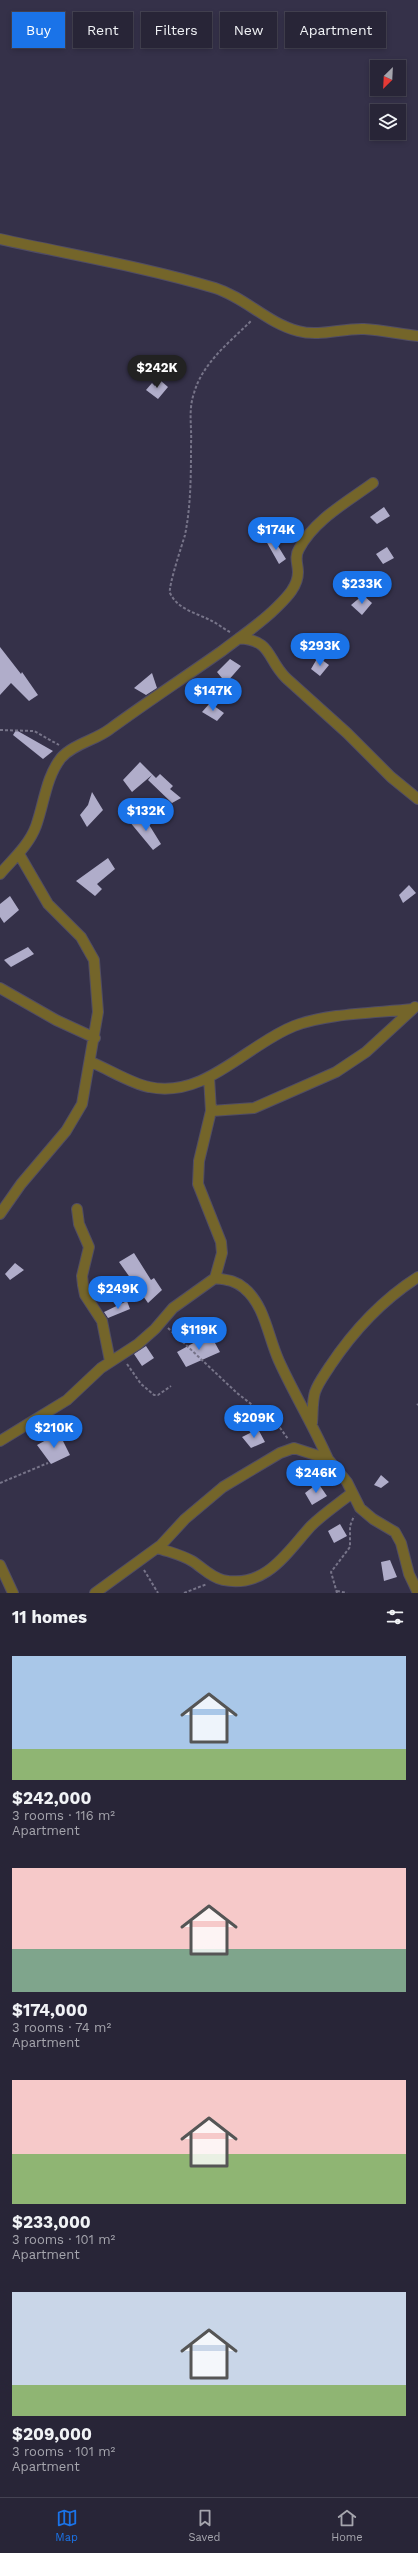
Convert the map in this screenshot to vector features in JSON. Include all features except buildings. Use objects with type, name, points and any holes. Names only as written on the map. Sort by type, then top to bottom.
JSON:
[{"type":"street","points":[[0,238],[130,266],[217,289],[241,300],[258,313],[282,325],[312,334],[363,329],[418,336]]},
{"type":"street","points":[[0,874],[19,854],[36,826],[47,788],[62,758],[76,748],[110,729],[239,638],[275,608],[291,592],[298,573],[296,555],[311,533],[322,520],[373,483]]},
{"type":"street","points":[[239,638],[252,639],[263,644],[269,650],[278,670],[347,732],[391,777],[418,799]]},
{"type":"street","points":[[0,1214],[21,1184],[66,1131],[77,1115],[82,1104],[91,1062],[98,1012],[94,960],[81,937],[48,904],[19,854]]},
{"type":"street","points":[[0,988],[56,1020],[95,1038]]},
{"type":"street","points":[[91,1062],[147,1087],[164,1090],[209,1078],[271,1038],[294,1026],[327,1019],[416,1007]]},
{"type":"street","points":[[211,1111],[254,1108],[336,1072],[366,1052],[416,1007]]},
{"type":"street","points":[[0,1441],[67,1400],[113,1359],[138,1344],[173,1308],[215,1278],[222,1253],[221,1242],[198,1184],[199,1161],[211,1111],[209,1078]]},
{"type":"street","points":[[77,1209],[79,1224],[89,1247],[82,1276],[85,1294],[102,1321],[113,1359]]},
{"type":"street","points":[[312,1423],[314,1393],[343,1347],[361,1324],[390,1297],[418,1277]]},
{"type":"street","points":[[215,1278],[232,1280],[244,1287],[253,1298],[294,1394],[312,1423],[328,1459],[339,1470],[360,1508],[373,1519],[395,1532],[401,1543],[409,1574],[418,1593]]},
{"type":"street","points":[[95,1593],[158,1548],[185,1518],[223,1487],[280,1453],[294,1448],[328,1459]]},
{"type":"street","points":[[158,1548],[191,1561],[212,1576],[223,1580],[238,1581],[261,1576],[277,1565],[311,1527],[352,1493]]},
{"type":"street","points":[[0,1565],[13,1593]]},
{"type":"path","points":[[239,638],[212,621],[188,611],[176,602],[170,592],[169,584],[174,574],[184,534],[191,494],[189,473],[192,443],[189,415],[194,393],[204,368],[258,313]]},
{"type":"path","points":[[0,730],[27,730],[62,746],[76,748]]},
{"type":"path","points":[[161,1322],[237,1393],[278,1425],[294,1448]]},
{"type":"path","points":[[113,1359],[127,1364],[141,1384],[154,1395],[158,1395],[170,1386]]},
{"type":"path","points":[[0,1483],[48,1463]]},
{"type":"path","points":[[347,1593],[337,1592],[331,1572],[350,1547],[352,1521],[360,1508]]},
{"type":"path","points":[[139,1563],[158,1593]]},
{"type":"path","points":[[184,1593],[223,1580]]}]
